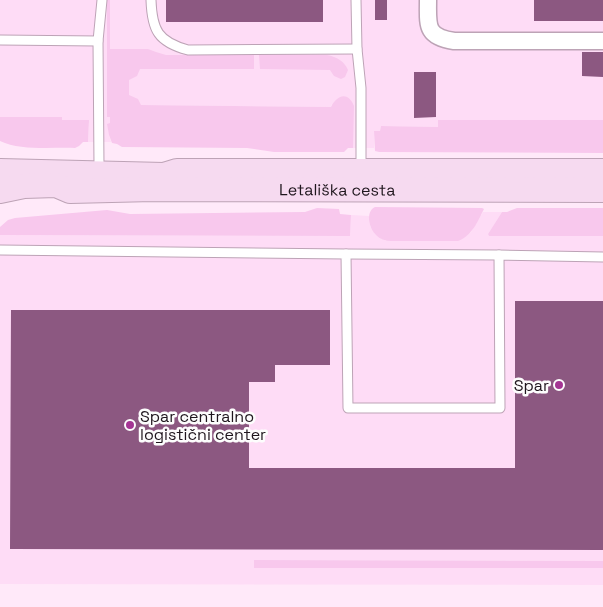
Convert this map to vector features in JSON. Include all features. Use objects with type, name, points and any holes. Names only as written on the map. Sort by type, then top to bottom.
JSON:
[{"type":"main road","name":"Letališka cesta","points":[[0,160],[15,163],[164,166],[177,171]]},
{"type":"main road","name":"Letališka cesta","points":[[0,171],[164,174],[177,171],[603,171]]},
{"type":"main road","name":"Letališka cesta","points":[[0,191],[24,186],[56,185],[70,191],[153,189],[603,190]]},
{"type":"main road","name":"Letališka cesta","points":[[0,206],[14,201],[57,199],[70,191]]},
{"type":"street","points":[[428,0],[429,28],[443,39],[454,41],[603,41]]},
{"type":"lane","points":[[99,166],[98,41],[102,0]]},
{"type":"lane","points":[[151,0],[153,22],[159,34],[168,43],[188,50],[357,49]]},
{"type":"lane","points":[[356,0],[357,49],[361,88],[361,171]]},
{"type":"lane","points":[[0,40],[98,41]]},
{"type":"lane","points":[[0,250],[603,257]]},
{"type":"lane","points":[[346,254],[348,408],[500,408],[499,255]]},
{"type":"shaded area","points":[[0,0],[603,0],[603,120],[439,120],[438,127],[381,126],[380,131],[374,132],[374,148],[353,148],[353,142],[332,104],[331,107],[141,105],[108,124],[111,142],[88,142],[89,123],[0,123]]},
{"type":"shaded area","points":[[107,0],[110,0],[110,49],[148,49],[166,55],[254,55],[254,69],[140,69],[137,76],[129,80],[129,95],[138,99],[141,105],[331,107],[342,96],[349,98],[354,106],[353,148],[348,148],[344,152],[274,152],[247,148],[122,147],[112,143],[107,124],[110,123],[110,117],[107,117]]},
{"type":"shaded area","points":[[259,55],[327,55],[340,60],[348,70],[345,77],[341,79],[334,76],[330,70],[260,69]]},
{"type":"shaded area","points":[[0,117],[62,117],[62,120],[89,120],[88,142],[83,142],[75,148],[37,148],[8,144],[0,141]]},
{"type":"shaded area","points":[[438,120],[603,120],[603,153],[375,151],[374,131],[380,131],[381,126],[438,127]]},
{"type":"shaded area","points":[[375,207],[484,209],[471,232],[458,241],[391,241],[379,238],[371,228],[369,216]]},
{"type":"shaded area","points":[[317,208],[339,209],[340,214],[351,215],[350,236],[0,235],[0,227],[8,220],[15,218],[107,210],[130,214],[305,212]]},
{"type":"shaded area","points":[[517,208],[603,208],[603,236],[489,236],[488,234],[502,212]]},
{"type":"shaded area","points":[[483,212],[502,212],[488,234],[489,236],[603,236],[603,561],[254,560],[254,567],[603,568],[603,585],[0,584],[0,235],[350,236],[351,215],[369,216],[370,226],[375,234],[386,241],[454,241],[462,239],[471,232]]},
{"type":"shaded area","points":[[254,560],[603,561],[603,568],[254,568]]},
{"type":"building","points":[[166,0],[323,0],[323,22],[166,22]]},
{"type":"building","points":[[375,0],[387,0],[387,20],[375,20]]},
{"type":"building","points":[[534,0],[603,0],[603,21],[534,21]]},
{"type":"building","points":[[582,52],[603,52],[603,77],[582,76]]},
{"type":"building","points":[[414,72],[436,72],[436,117],[414,118]]},
{"type":"building","name":"Spar centralno logistični center","points":[[515,301],[603,301],[603,550],[10,549],[11,310],[330,310],[330,365],[275,365],[275,382],[249,382],[249,468],[515,468]]},
{"type":"place","name":"Spar","points":[[559,385]]},
{"type":"place","name":"Spar centralno logistični center","points":[[130,425]]}]
